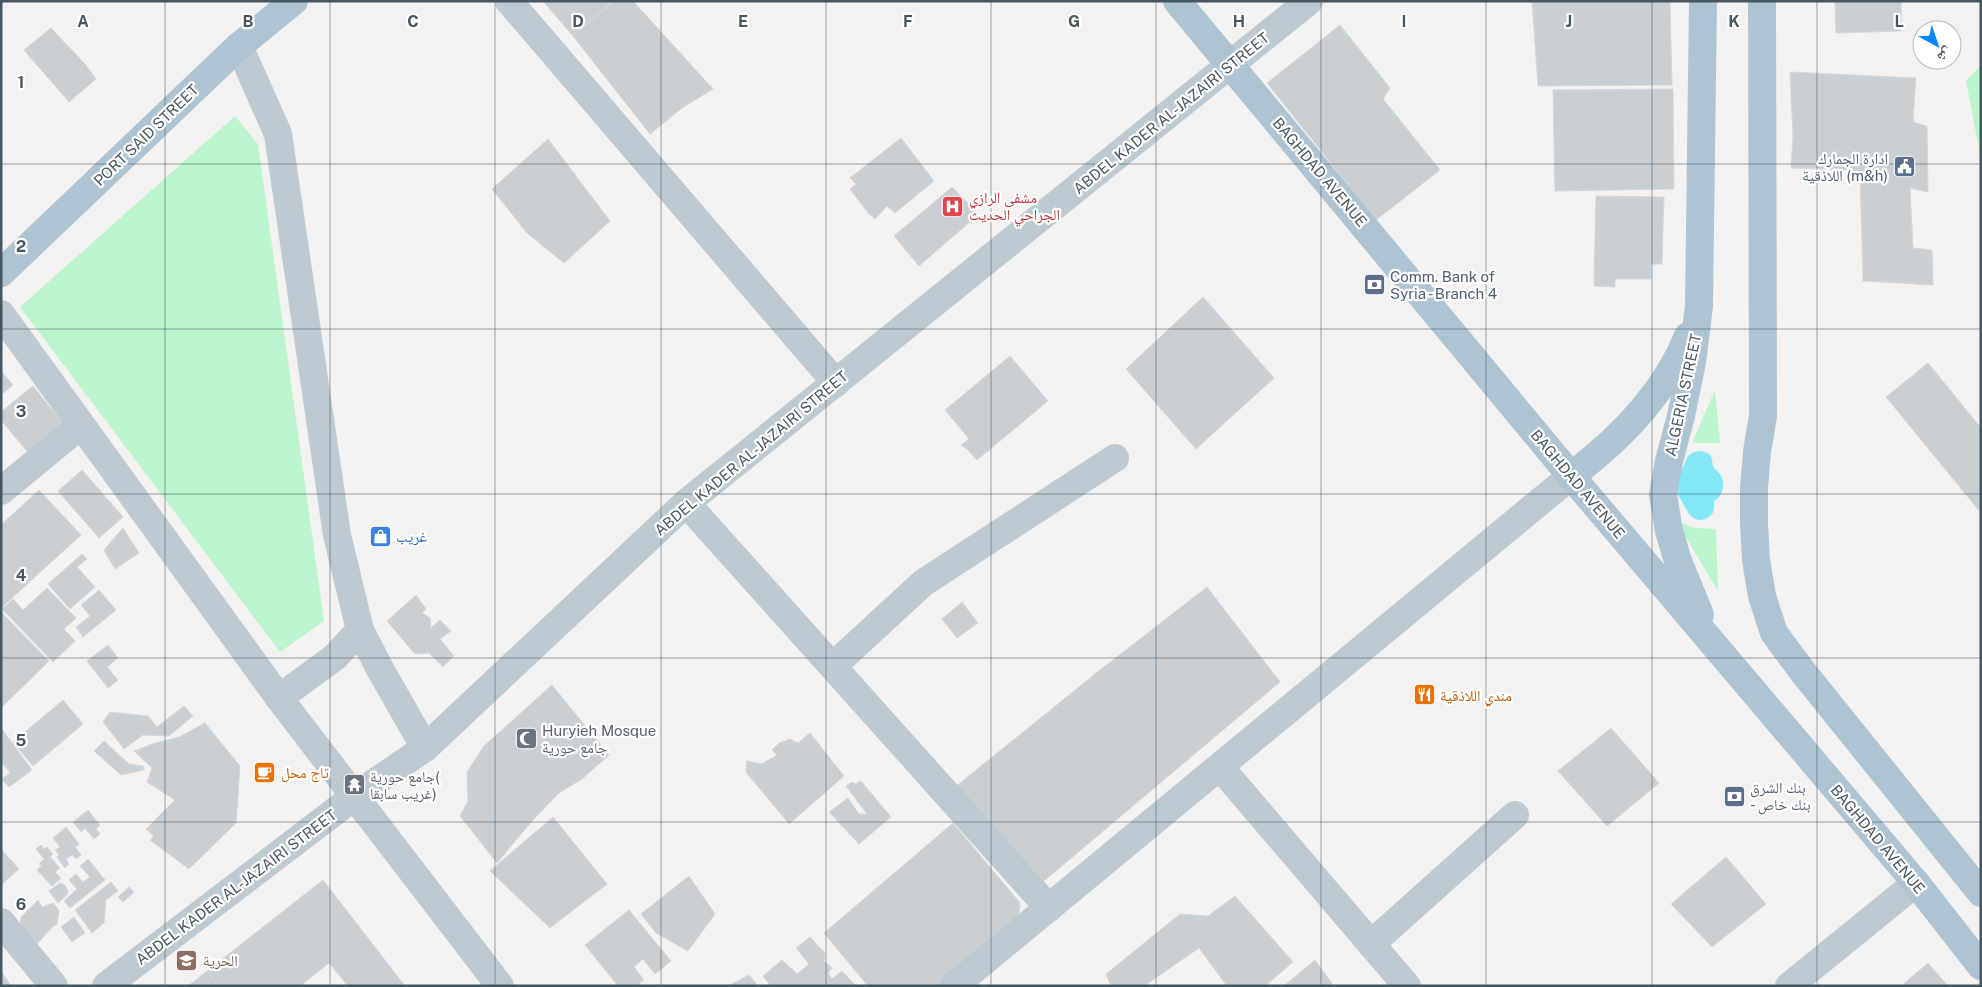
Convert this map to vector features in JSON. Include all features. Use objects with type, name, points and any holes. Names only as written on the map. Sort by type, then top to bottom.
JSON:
[{"type":"main road","name":"BAGHDAD AVENUE","points":[[1177,1],[1571,476],[1916,883],[1981,966]]},
{"type":"main road","name":"ALGERIA STREET","points":[[1702,1],[1699,306],[1692,362],[1663,495],[1668,531],[1688,590],[1704,624],[1723,656]]},
{"type":"main road","points":[[1762,1],[1763,416],[1755,470],[1754,524],[1762,596],[1774,633],[1803,672],[1981,893]]},
{"type":"main road","name":"PORT SAID STREET","points":[[1,272],[239,46],[289,3]]},
{"type":"main road","points":[[1571,476],[1600,454],[1626,430],[1649,402],[1678,356],[1699,306]]},
{"type":"street","points":[[509,1],[836,383]]},
{"type":"street","name":"ABDEL KADER AL-JAZAIRI STREET","points":[[106,986],[355,796],[425,748],[686,503],[1309,1]]},
{"type":"street","points":[[239,46],[278,134],[337,535],[360,630],[425,748]]},
{"type":"street","points":[[1,314],[279,698],[500,986]]},
{"type":"street","points":[[1,491],[81,425]]},
{"type":"street","points":[[833,666],[923,583],[1115,458]]},
{"type":"street","points":[[954,986],[1571,476]]},
{"type":"street","points":[[686,503],[1049,908]]},
{"type":"street","points":[[279,698],[335,657],[360,630]]},
{"type":"street","points":[[1220,767],[1407,986]]},
{"type":"street","points":[[1371,944],[1515,815]]},
{"type":"street","points":[[1789,986],[1916,883]]},
{"type":"street","points":[[1,922],[54,986]]},
{"type":"green space","points":[[1981,65],[1981,159],[1966,81]]},
{"type":"green space","points":[[235,116],[258,144],[324,621],[280,652],[20,307]]},
{"type":"green space","points":[[1715,390],[1720,443],[1692,443]]},
{"type":"green space","points":[[1676,521],[1695,528],[1716,529],[1718,591]]},
{"type":"water","points":[[1701,451],[1710,455],[1714,468],[1723,480],[1723,489],[1720,496],[1714,501],[1713,513],[1701,520],[1692,517],[1688,513],[1677,494],[1678,473],[1684,466],[1688,456]]},
{"type":"building","points":[[543,1],[613,1],[573,36]]},
{"type":"building","points":[[614,1],[633,1],[713,89],[682,108],[650,134],[573,36]]},
{"type":"building","points":[[1532,1],[1670,1],[1672,85],[1538,86]]},
{"type":"building","points":[[1835,1],[1901,1],[1901,31],[1836,33]]},
{"type":"building","points":[[1340,25],[1390,88],[1383,99],[1440,170],[1376,220],[1267,83]]},
{"type":"building","points":[[51,28],[85,64],[96,79],[69,102],[24,50]]},
{"type":"building","points":[[1790,72],[1916,78],[1913,122],[1927,126],[1928,192],[1910,188],[1913,248],[1932,250],[1933,285],[1863,281],[1860,177],[1850,170],[1791,168],[1793,136]]},
{"type":"building","points":[[1673,89],[1674,189],[1555,191],[1553,90]]},
{"type":"building","points":[[901,138],[934,181],[895,213],[887,206],[875,219],[850,189],[856,184],[850,178]]},
{"type":"building","points":[[548,139],[610,221],[564,263],[527,233],[492,189]]},
{"type":"building","points":[[952,187],[979,214],[919,266],[894,236]]},
{"type":"building","points":[[1596,196],[1664,197],[1662,264],[1651,264],[1651,279],[1615,279],[1615,287],[1594,286]]},
{"type":"building","points":[[1203,297],[1274,378],[1196,449],[1126,369]]},
{"type":"building","points":[[1010,356],[1048,401],[977,460],[961,445],[969,439],[945,410]]},
{"type":"building","points":[[1928,363],[1981,428],[1981,513],[1886,397]]},
{"type":"building","points":[[1,371],[13,385],[1,395]]},
{"type":"building","points":[[33,386],[65,426],[30,455],[1,420],[1,412]]},
{"type":"building","points":[[82,470],[123,517],[99,538],[58,491]]},
{"type":"building","points":[[39,490],[81,535],[1,608],[1,525]]},
{"type":"building","points":[[123,528],[139,553],[115,569],[104,550]]},
{"type":"building","points":[[82,554],[87,559],[77,567],[95,587],[70,609],[48,584]]},
{"type":"building","points":[[1207,587],[1280,682],[1044,881],[955,787]]},
{"type":"building","points":[[47,588],[76,618],[64,629],[75,641],[53,662],[2,609],[13,599],[23,610]]},
{"type":"building","points":[[99,590],[116,610],[83,637],[76,627],[90,616],[81,605]]},
{"type":"building","points":[[416,595],[426,609],[422,613],[430,618],[431,628],[440,620],[451,631],[440,639],[454,656],[443,667],[429,653],[415,654],[387,621]]},
{"type":"building","points":[[962,602],[978,623],[957,638],[942,619]]},
{"type":"building","points":[[1,612],[49,661],[1,708]]},
{"type":"building","points":[[108,645],[118,658],[107,667],[118,680],[108,688],[87,661]]},
{"type":"building","points":[[552,685],[609,755],[582,779],[559,793],[532,821],[497,863],[460,816],[468,801],[467,772],[484,746]]},
{"type":"building","points":[[63,700],[83,724],[33,766],[13,742]]},
{"type":"building","points":[[184,706],[193,716],[169,736],[143,735],[124,749],[103,722],[110,712],[148,716],[157,727]]},
{"type":"building","points":[[205,723],[240,766],[236,823],[189,869],[150,840],[154,836],[146,829],[175,800],[147,782],[152,768],[134,751],[179,737]]},
{"type":"building","points":[[1611,728],[1659,783],[1607,826],[1558,771]]},
{"type":"building","points":[[2,729],[32,770],[9,787],[2,779],[10,773],[1,761]]},
{"type":"building","points":[[810,733],[844,776],[789,824],[746,772],[747,761],[762,764],[777,755],[772,750],[779,743],[790,739],[798,743]]},
{"type":"building","points":[[104,741],[129,764],[143,766],[144,770],[121,775],[94,751]]},
{"type":"building","points":[[861,781],[891,817],[859,844],[829,812],[848,798],[859,814],[867,814],[846,786],[852,782],[856,784]]},
{"type":"building","points":[[88,810],[100,825],[96,829],[100,834],[94,839],[85,828],[81,832],[73,822]]},
{"type":"building","points":[[553,817],[607,884],[550,928],[490,871]]},
{"type":"building","points":[[953,823],[1020,903],[1018,928],[949,986],[868,986],[824,933]]},
{"type":"building","points":[[66,827],[79,844],[75,847],[81,855],[76,859],[72,855],[66,859],[69,864],[65,868],[57,857],[59,855],[55,850],[60,847],[53,838]]},
{"type":"building","points":[[41,845],[44,849],[47,847],[53,854],[50,857],[60,868],[55,872],[61,878],[52,886],[37,870],[42,866],[39,864],[44,859],[36,849]]},
{"type":"building","points":[[1,849],[19,869],[1,885]]},
{"type":"building","points":[[1726,857],[1766,904],[1712,947],[1671,904]]},
{"type":"building","points":[[88,859],[105,880],[70,908],[64,901],[77,889],[69,880],[76,874],[83,882],[90,877],[80,866]]},
{"type":"building","points":[[689,876],[715,914],[688,951],[656,933],[641,914]]},
{"type":"building","points":[[323,880],[405,986],[348,986],[329,963],[300,986],[218,986],[207,971]]},
{"type":"building","points":[[111,882],[118,891],[106,900],[104,923],[92,933],[75,910]]},
{"type":"building","points":[[60,883],[65,885],[68,891],[67,895],[58,903],[49,891]]},
{"type":"building","points":[[129,887],[134,892],[123,902],[118,897]]},
{"type":"building","points":[[1235,896],[1293,962],[1265,986],[1227,986],[1199,948],[1144,986],[1111,986],[1106,974],[1180,914],[1208,916]]},
{"type":"building","points":[[38,900],[42,907],[53,903],[59,911],[57,924],[51,928],[32,950],[20,938],[21,917]]},
{"type":"building","points":[[629,910],[671,961],[655,974],[643,959],[634,967],[644,980],[636,986],[618,986],[585,945]]},
{"type":"building","points":[[74,917],[85,933],[72,942],[61,927]]},
{"type":"building","points":[[810,937],[825,953],[824,961],[832,968],[828,973],[832,979],[842,971],[856,986],[771,986],[763,976],[782,960],[797,974],[809,964],[796,948]]},
{"type":"building","points":[[1315,960],[1334,986],[1284,986]]},
{"type":"building","points":[[1928,963],[1948,986],[1901,986]]},
{"type":"building","points":[[1,971],[11,986],[1,986]]},
{"type":"building","points":[[207,971],[218,986],[188,986]]},
{"type":"building","points":[[749,975],[758,986],[728,986]]},
{"type":"place","name":"ادارة الجمارك اللاذقية (m&h)","points":[[1904,167]]},
{"type":"place","name":"مشفى الرازي الجراحي الحديث","points":[[953,206]]},
{"type":"place","name":"Comm. Bank of Syria - Branch 4","points":[[1374,285]]},
{"type":"place","name":"غريب","points":[[380,536]]},
{"type":"place","name":"مندي اللاذقية","points":[[1424,695]]},
{"type":"place","name":"Huryieh Mosque جامع حورية","points":[[526,739]]},
{"type":"place","name":"تاج محل","points":[[265,772]]},
{"type":"place","name":"جامع حورية( غريب سابقا)","points":[[354,785]]},
{"type":"place","name":"بنك الشرق - بنك خاص","points":[[1734,796]]},
{"type":"place","name":"الحرية","points":[[187,960]]}]
